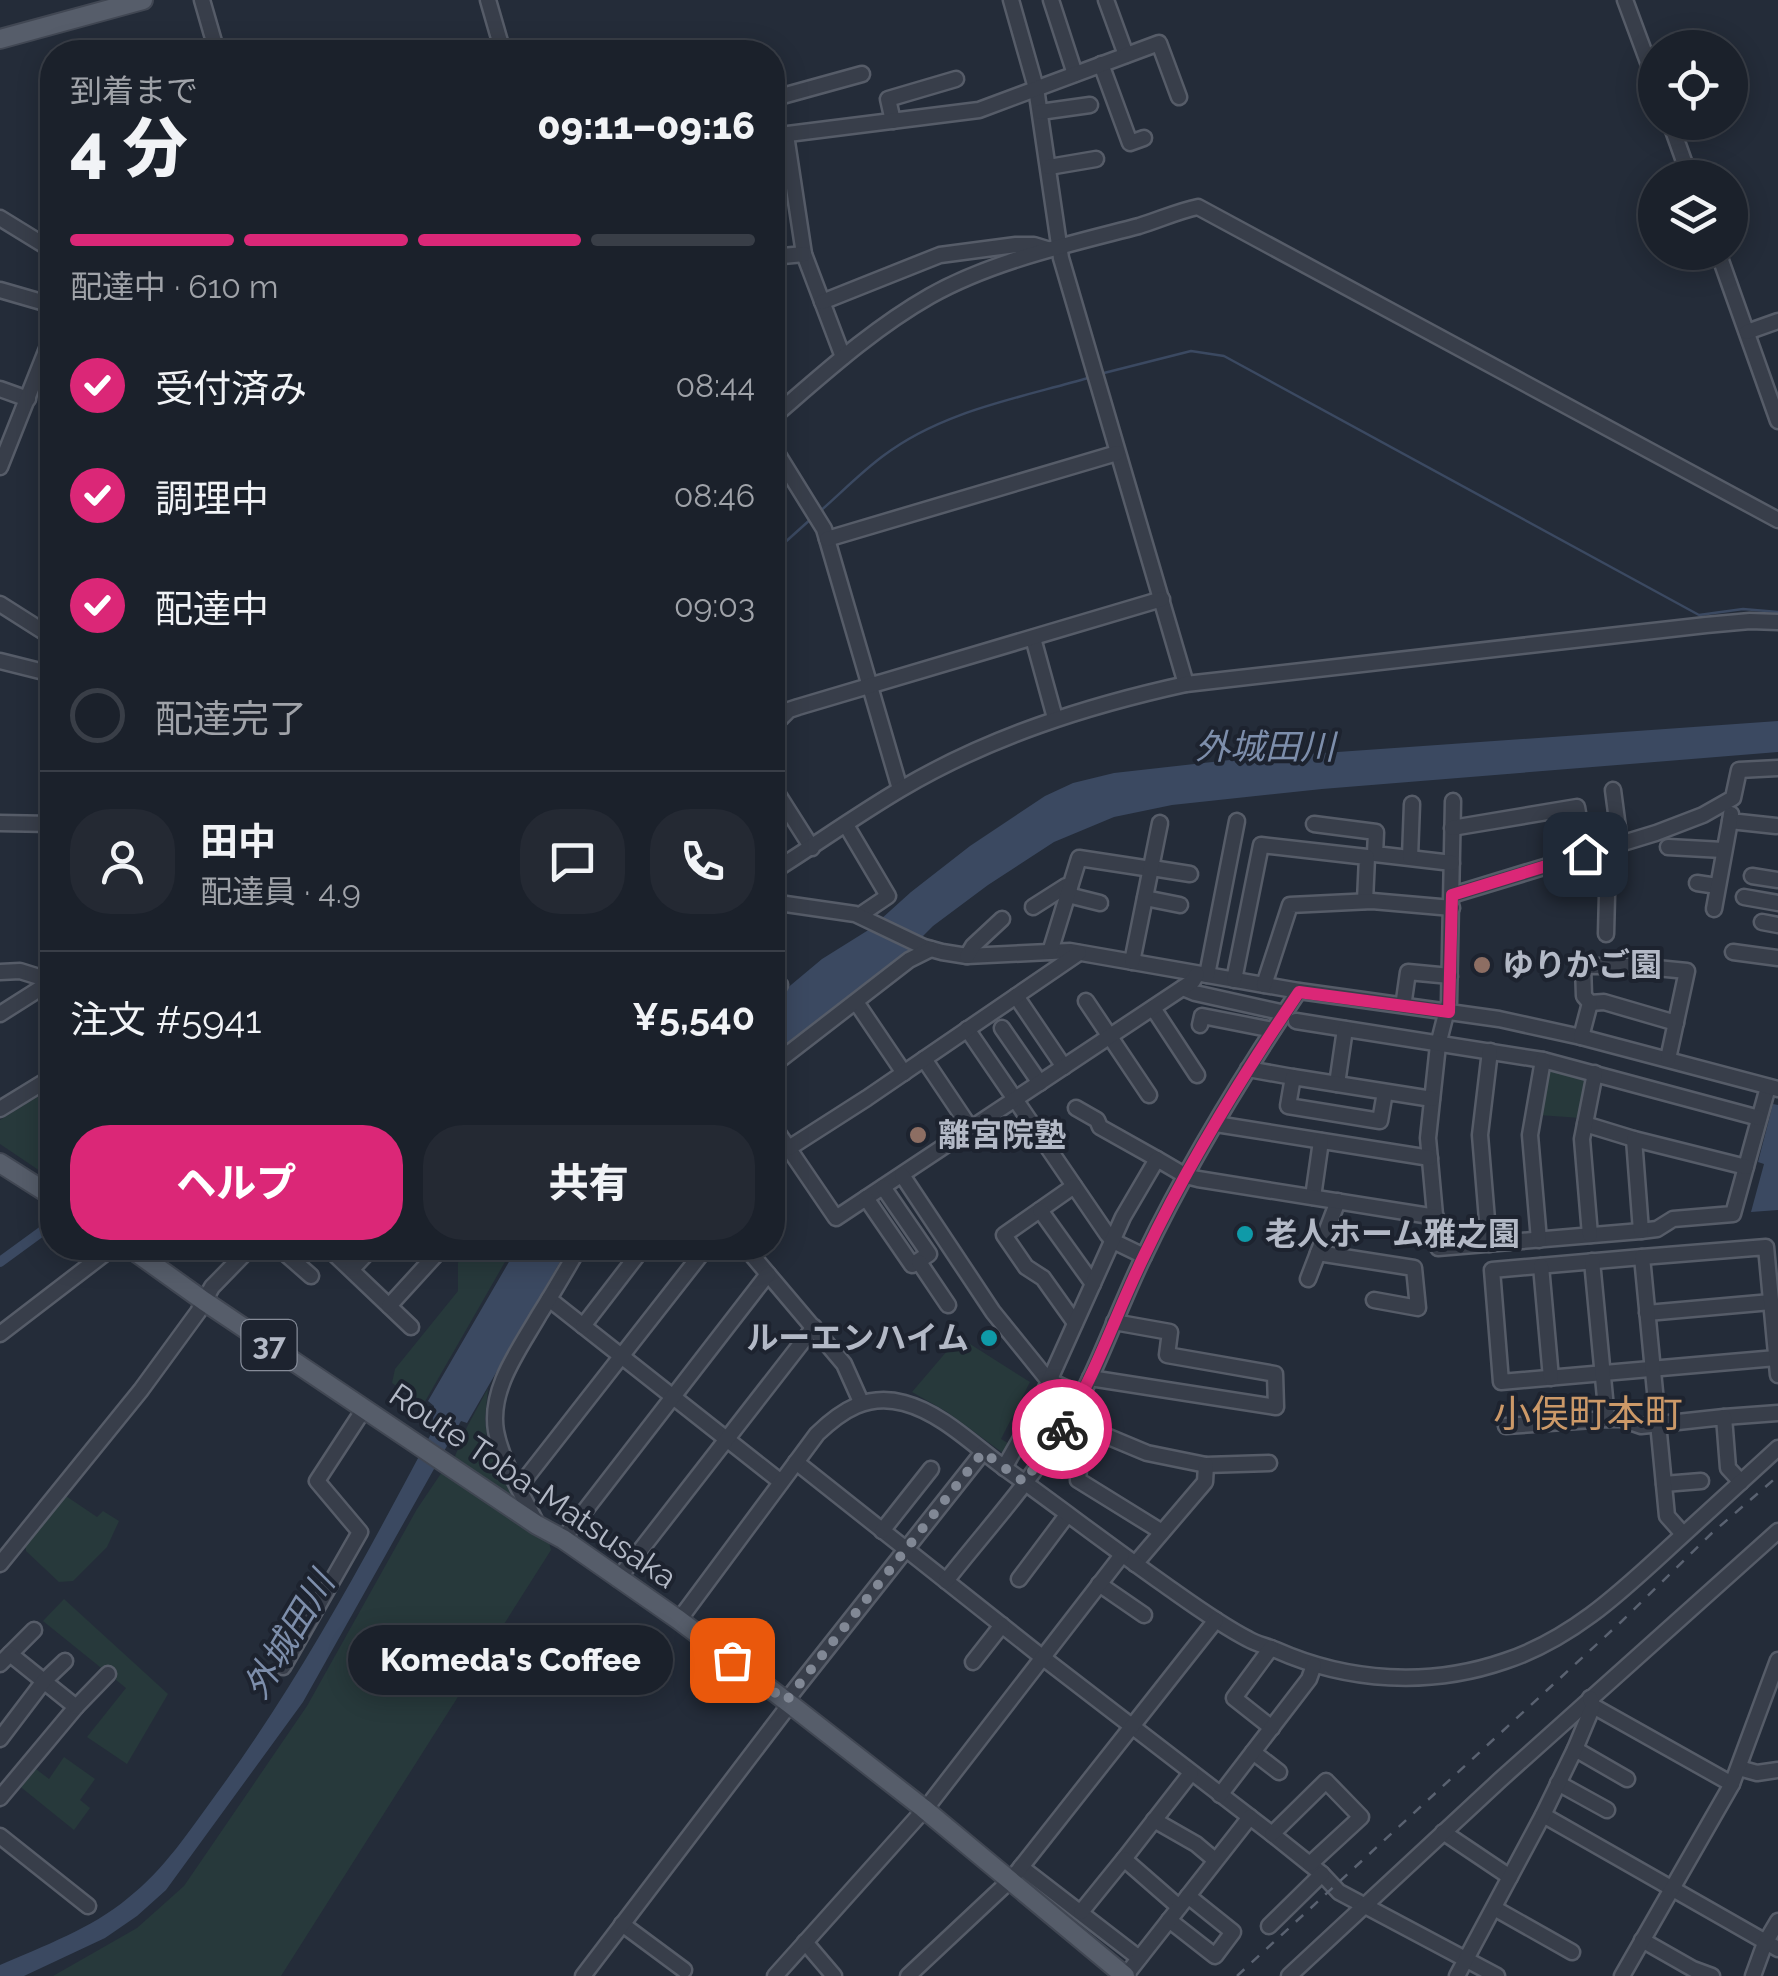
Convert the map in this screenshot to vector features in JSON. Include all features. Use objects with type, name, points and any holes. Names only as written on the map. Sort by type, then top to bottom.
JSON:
[{"type":"main road","points":[[0,38],[142,0]]},
{"type":"main road","points":[[0,1163],[40,1188]]},
{"type":"main road","name":"Route Toba-Matsusaka","points":[[147,1260],[537,1525],[564,1539],[678,1620],[1132,1968]]},
{"type":"street","points":[[202,0],[214,40]]},
{"type":"street","points":[[488,0],[500,40]]},
{"type":"street","points":[[1011,0],[1036,88],[1049,167],[1054,248],[1096,376],[1186,684]]},
{"type":"street","points":[[1050,0],[1075,74]]},
{"type":"street","points":[[1106,0],[1126,55]]},
{"type":"street","points":[[1625,0],[1638,35]]},
{"type":"street","points":[[785,134],[978,110],[1160,43],[1179,97]]},
{"type":"street","points":[[1101,64],[1130,143],[1144,138]]},
{"type":"street","points":[[785,95],[862,74]]},
{"type":"street","points":[[893,121],[888,99],[956,79]]},
{"type":"street","points":[[1040,112],[1090,105]]},
{"type":"street","points":[[1049,167],[1096,160]]},
{"type":"street","points":[[785,164],[804,254],[843,358]]},
{"type":"street","points":[[785,407],[843,358],[926,298],[968,278],[1054,248],[1193,208],[1204,209],[1778,520]]},
{"type":"street","points":[[0,218],[40,243]]},
{"type":"street","points":[[822,302],[944,254],[1016,245],[1054,248]]},
{"type":"street","points":[[785,256],[804,254]]},
{"type":"street","points":[[1725,270],[1778,421]]},
{"type":"street","points":[[0,290],[40,302]]},
{"type":"street","points":[[1747,332],[1778,321]]},
{"type":"street","points":[[0,467],[40,368]]},
{"type":"street","points":[[0,390],[28,400]]},
{"type":"street","points":[[827,539],[1117,453]]},
{"type":"street","points":[[785,466],[827,539],[900,789]]},
{"type":"street","points":[[785,714],[1162,599]]},
{"type":"street","points":[[0,604],[40,629]]},
{"type":"street","points":[[785,864],[900,789],[1002,739],[1055,718],[1128,697],[1186,684],[1706,625],[1778,622]]},
{"type":"street","points":[[1034,638],[1055,718]]},
{"type":"street","points":[[0,661],[40,671]]},
{"type":"street","points":[[1714,910],[1739,770],[1778,768]]},
{"type":"street","points":[[1606,934],[1613,790]]},
{"type":"street","points":[[1264,985],[1290,905],[1452,902],[1682,824],[1732,798]]},
{"type":"street","points":[[785,904],[863,916],[928,948],[967,956],[1079,953],[1299,992],[1449,1012],[1533,1025],[1773,1088],[1759,1118],[1733,1214],[1673,1219],[1641,1231],[1438,1248],[1428,1138],[1438,1045],[1449,1012],[1453,801]]},
{"type":"street","points":[[1410,858],[1412,804]]},
{"type":"street","points":[[785,806],[812,848]]},
{"type":"street","points":[[1452,828],[1577,807],[1585,854]]},
{"type":"street","points":[[785,1144],[836,1218],[1193,981],[1202,974],[1237,821]]},
{"type":"street","points":[[1730,821],[1776,826]]},
{"type":"street","points":[[0,823],[40,824]]},
{"type":"street","points":[[1132,962],[1160,823]]},
{"type":"street","points":[[1314,824],[1376,832],[1375,854],[1452,863]]},
{"type":"street","points":[[846,825],[888,896],[863,916]]},
{"type":"street","points":[[1234,980],[1261,845],[1367,857],[1365,901]]},
{"type":"street","points":[[1668,847],[1723,850]]},
{"type":"street","points":[[1050,952],[1079,858],[1190,874]]},
{"type":"street","points":[[1752,876],[1778,880]]},
{"type":"street","points":[[1697,883],[1718,886]]},
{"type":"street","points":[[1034,907],[1066,886],[1069,891],[1100,903]]},
{"type":"street","points":[[1744,897],[1778,903]]},
{"type":"street","points":[[1145,898],[1180,905]]},
{"type":"street","points":[[967,956],[1002,918]]},
{"type":"street","points":[[785,1056],[928,948]]},
{"type":"street","points":[[1734,952],[1778,958]]},
{"type":"street","points":[[788,1148],[1079,953]]},
{"type":"street","points":[[1590,1003],[1584,996],[1583,966],[1687,971],[1668,1059]]},
{"type":"street","points":[[0,972],[20,971],[40,977]]},
{"type":"street","points":[[1404,1000],[1408,972],[1450,976]]},
{"type":"street","points":[[1183,988],[1345,1029],[1543,1060],[1759,1118]]},
{"type":"street","points":[[0,1014],[40,989]]},
{"type":"street","points":[[946,1581],[1038,1466],[1068,1420],[1186,1176],[1273,1030],[1290,1017],[1299,992]]},
{"type":"street","points":[[1016,996],[1064,1067]]},
{"type":"street","points":[[1086,1001],[1148,1095]]},
{"type":"street","points":[[856,1002],[904,1073]]},
{"type":"street","points":[[1590,1003],[1604,1002],[1676,1023]]},
{"type":"street","points":[[1581,1037],[1590,1003]]},
{"type":"street","points":[[1153,1008],[1197,1076]]},
{"type":"street","points":[[1200,1026],[1202,1016],[1273,1030]]},
{"type":"street","points":[[1002,1028],[1040,1083]]},
{"type":"street","points":[[1336,1084],[1345,1029]]},
{"type":"street","points":[[966,1030],[1113,1240],[1144,1256]]},
{"type":"street","points":[[1489,1244],[1480,1134],[1490,1051]]},
{"type":"street","points":[[924,1059],[971,1128]]},
{"type":"street","points":[[1539,1240],[1530,1135],[1543,1060]]},
{"type":"street","points":[[1248,1069],[1432,1099]]},
{"type":"street","points":[[1590,1236],[1582,1139],[1595,1073]]},
{"type":"street","points":[[1293,1077],[1288,1106],[1380,1121],[1385,1092]]},
{"type":"street","points":[[0,1109],[40,1084]]},
{"type":"street","points":[[1076,1108],[1186,1176],[1436,1217]]},
{"type":"street","points":[[1216,1124],[1430,1158]]},
{"type":"street","points":[[1585,1124],[1746,1168]]},
{"type":"street","points":[[1634,1139],[1641,1231]]},
{"type":"street","points":[[1313,1197],[1321,1141]]},
{"type":"street","points":[[1004,1468],[1032,1417],[1123,1217],[1157,1159]]},
{"type":"street","points":[[902,1174],[994,1312],[1048,1380],[1081,1396]]},
{"type":"street","points":[[1074,1186],[1004,1235],[1026,1267],[1043,1278],[1075,1323]]},
{"type":"street","points":[[866,1198],[912,1266],[919,1262],[928,1254],[883,1187]]},
{"type":"street","points":[[1308,1279],[1338,1201]]},
{"type":"street","points":[[1040,1210],[1094,1284]]},
{"type":"street","points":[[1776,1358],[1501,1382],[1492,1270],[1766,1247],[1778,1375]]},
{"type":"street","points":[[1318,1253],[1414,1268],[1418,1308],[1374,1300]]},
{"type":"street","points":[[1642,1257],[1666,1516],[1684,1534]]},
{"type":"street","points":[[0,1334],[96,1260]]},
{"type":"street","points":[[0,1564],[141,1390],[212,1287],[238,1260]]},
{"type":"street","points":[[292,1260],[310,1276]]},
{"type":"street","points":[[341,1260],[411,1327]]},
{"type":"street","points":[[352,1270],[361,1260]]},
{"type":"street","points":[[389,1306],[431,1260]]},
{"type":"street","points":[[537,1525],[500,1446],[495,1409],[511,1363],[572,1260]]},
{"type":"street","points":[[583,1326],[634,1260]]},
{"type":"street","points":[[519,1488],[697,1260]]},
{"type":"street","points":[[756,1260],[851,1376],[861,1402]]},
{"type":"street","points":[[919,1262],[948,1305]]},
{"type":"street","points":[[1592,1262],[1607,1419]]},
{"type":"street","points":[[1541,1266],[1551,1378]]},
{"type":"street","points":[[564,1539],[768,1274]]},
{"type":"street","points":[[549,1299],[781,1482]]},
{"type":"street","points":[[1647,1313],[1771,1302]]},
{"type":"street","points":[[1090,1378],[1276,1407],[1276,1374],[1167,1355],[1170,1332],[1114,1322]]},
{"type":"street","points":[[618,1579],[814,1328]]},
{"type":"street","points":[[678,1620],[796,1462],[830,1422],[861,1402],[908,1403],[947,1424],[1128,1559],[1250,1641],[1314,1665],[1372,1677],[1464,1673],[1540,1647],[1583,1622],[1618,1594],[1778,1448]]},
{"type":"street","points":[[283,1668],[360,1532],[317,1481],[364,1408]]},
{"type":"street","points":[[1506,1426],[1607,1419],[1641,1426],[1778,1412]]},
{"type":"street","points":[[1724,1418],[1728,1468],[1741,1482]]},
{"type":"street","points":[[1068,1420],[1147,1454],[1206,1464],[1269,1463]]},
{"type":"street","points":[[1096,1433],[1078,1469],[1078,1480],[1162,1532]]},
{"type":"street","points":[[583,1976],[788,1702],[983,1452]]},
{"type":"street","points":[[796,1462],[1310,1864],[1339,1892],[1497,1976]]},
{"type":"street","points":[[775,1976],[932,1802],[1099,1584],[1162,1532],[1205,1482],[1206,1464]]},
{"type":"street","points":[[882,1532],[931,1469]]},
{"type":"street","points":[[1664,1484],[1702,1481]]},
{"type":"street","points":[[1019,1579],[1067,1514]]},
{"type":"street","points":[[1298,1974],[1363,1906],[1443,1832],[1778,1531]]},
{"type":"street","points":[[1099,1584],[1144,1615]]},
{"type":"street","points":[[908,1976],[1013,1877],[1216,1620]]},
{"type":"street","points":[[973,1662],[1002,1625]]},
{"type":"street","points":[[34,1630],[5,1659],[44,1681],[76,1707]]},
{"type":"street","points":[[1271,1648],[1234,1698],[1272,1728]]},
{"type":"street","points":[[0,1738],[65,1660]]},
{"type":"street","points":[[1622,1976],[1732,1784],[1778,1660]]},
{"type":"street","points":[[1220,1795],[1310,1680],[1314,1665]]},
{"type":"street","points":[[0,1798],[108,1674]]},
{"type":"street","points":[[1457,1976],[1543,1815],[1575,1749],[1591,1702]]},
{"type":"street","points":[[1591,1702],[1732,1784]]},
{"type":"street","points":[[1575,1749],[1627,1779]]},
{"type":"street","points":[[1253,1752],[1279,1772]]},
{"type":"street","points":[[1739,1768],[1756,1773],[1778,1770]]},
{"type":"street","points":[[1081,1912],[1191,1772]]},
{"type":"street","points":[[1272,1834],[1326,1781],[1361,1817],[1310,1864]]},
{"type":"street","points":[[1558,1783],[1607,1810]]},
{"type":"street","points":[[1543,1815],[1772,1946]]},
{"type":"street","points":[[1013,1877],[1081,1912],[1132,1968],[1250,1817]]},
{"type":"street","points":[[1154,1820],[1215,1860]]},
{"type":"street","points":[[1443,1832],[1510,1878]]},
{"type":"street","points":[[0,1836],[88,1906]]},
{"type":"street","points":[[1124,1859],[1233,1932],[1215,1956],[1169,1920]]},
{"type":"street","points":[[1269,1926],[1322,1874]]},
{"type":"street","points":[[1494,1908],[1572,1952]]},
{"type":"street","points":[[1753,1976],[1772,1946],[1778,1921]]},
{"type":"street","points":[[622,1924],[684,1970]]},
{"type":"street","points":[[1642,1940],[1712,1976]]},
{"type":"street","points":[[805,1942],[834,1976]]},
{"type":"shaded area","points":[[1546,1068],[1587,1075],[1581,1118],[1538,1115]]},
{"type":"shaded area","points":[[40,1095],[40,1171],[0,1144],[0,1120]]},
{"type":"shaded area","points":[[506,1260],[423,1405],[392,1383],[395,1369],[458,1291],[458,1263]]},
{"type":"shaded area","points":[[959,1337],[1030,1382],[1001,1439],[1013,1446],[1007,1456],[912,1392]]},
{"type":"shaded area","points":[[488,1388],[487,1438],[503,1474],[527,1510],[453,1461]]},
{"type":"shaded area","points":[[444,1469],[548,1539],[551,1550],[281,1976],[53,1976],[137,1928],[184,1886],[307,1706],[417,1509]]},
{"type":"shaded area","points":[[63,1494],[97,1517],[103,1511],[119,1521],[107,1547],[73,1581],[59,1582],[26,1551],[25,1541]]},
{"type":"shaded area","points":[[64,1599],[168,1694],[127,1764],[87,1737],[126,1688],[43,1621]]},
{"type":"shaded area","points":[[64,1757],[95,1779],[80,1800],[90,1808],[74,1830],[17,1784],[32,1766],[49,1779]]},
{"type":"water","points":[[1778,721],[1778,752],[1322,789],[1172,805],[1114,817],[1054,842],[988,885],[785,1046],[785,990],[822,959],[870,929],[970,846],[1045,796],[1073,783],[1114,773],[1239,759]]},
{"type":"water","points":[[1773,1104],[1778,1105],[1778,1210],[1751,1212],[1764,1164],[1758,1162]]},
{"type":"water","points":[[510,1260],[561,1260],[467,1423],[461,1421],[303,1702],[166,1890],[105,1938],[24,1976],[0,1976],[0,1965],[83,1928],[114,1909],[141,1887],[186,1835],[247,1750],[331,1617],[432,1432],[434,1406],[428,1401]]},
{"type":"waterway","points":[[1100,374],[1191,351],[1224,356],[1699,615],[1743,609],[1778,612]]},
{"type":"waterway","points":[[818,513],[883,456],[930,428],[982,408],[1088,378]]},
{"type":"waterway","points":[[785,542],[812,518]]},
{"type":"waterway","points":[[0,1262],[40,1233]]},
{"type":"railway","points":[[1237,1976],[1778,1476]]},
{"type":"way so far","points":[[732,1660],[786,1701],[983,1452],[1024,1482],[1062,1429]]},
{"type":"place","name":"ゆりかご園","points":[[1482,965]]},
{"type":"place","name":"離宮院塾","points":[[918,1135]]},
{"type":"place","name":"老人ホーム雅之園","points":[[1245,1234]]},
{"type":"place","name":"ルーエンハイム","points":[[989,1338]]},
{"type":"place","name":"Komeda's Coffee","points":[[732,1660]]},
{"type":"district","name":"小俣町本町","points":[[1588,1414]]},
{"type":"route","points":[[1062,1429],[1186,1176],[1248,1069],[1299,992],[1449,1012],[1452,895],[1585,854]]},
{"type":"water label","name":"外城田川","points":[[1265,747]]},
{"type":"water label","name":"外城田川","points":[[289,1635]]}]
